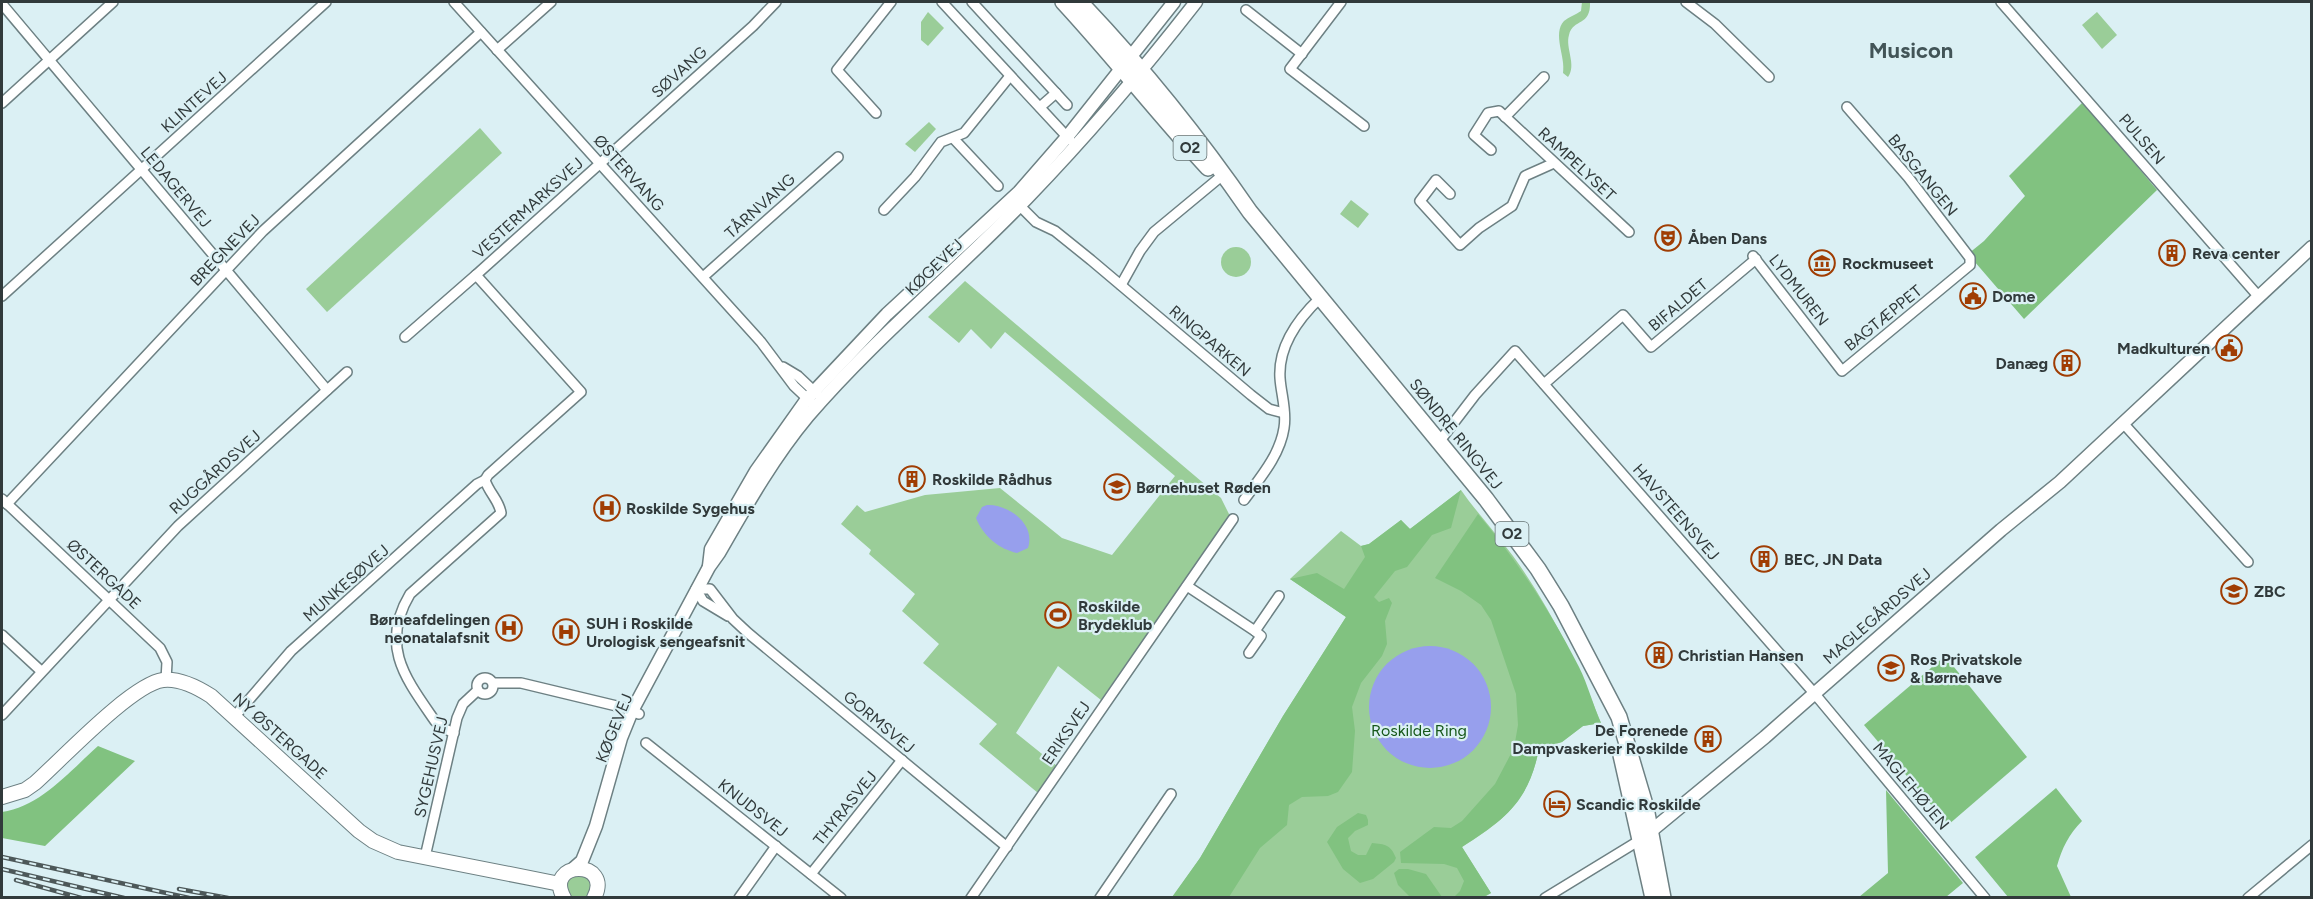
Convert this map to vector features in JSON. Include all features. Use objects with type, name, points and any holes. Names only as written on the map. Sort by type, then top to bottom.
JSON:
[{"type":"main road","name":"O2","points":[[1063,2],[1126,62]]},
{"type":"main road","name":"O2","points":[[1080,2],[1137,76]]},
{"type":"main road","name":"SØNDRE RINGVEJ","points":[[1137,76],[1486,499],[1543,577],[1578,636],[1607,697],[1663,897]]},
{"type":"main road","name":"NY ØSTERGADE","points":[[166,680],[197,687],[235,716],[366,836],[398,852],[562,891]]},
{"type":"main road","points":[[2,797],[25,790],[36,783],[126,700],[152,682],[166,680]]},
{"type":"main road","name":"SØNDRE RINGVEJ","points":[[1646,836],[1653,897]]},
{"type":"main road","points":[[562,891],[566,873],[574,868],[586,869],[592,874],[597,885],[594,897]]},
{"type":"street","points":[[2,103],[113,2]]},
{"type":"street","name":"KLINTEVEJ","points":[[2,296],[326,2]]},
{"type":"street","name":"ØSTERVANG","points":[[454,2],[781,366],[798,376],[815,400]]},
{"type":"street","points":[[498,50],[552,2]]},
{"type":"street","name":"SØVANG","points":[[600,164],[753,26],[776,2]]},
{"type":"street","points":[[876,113],[837,70],[891,2]]},
{"type":"street","points":[[942,2],[1072,142]]},
{"type":"street","points":[[972,2],[1067,105]]},
{"type":"street","name":"KØGEVEJ","points":[[1072,142],[1126,62],[1174,2]]},
{"type":"street","name":"KØGEVEJ","points":[[574,868],[582,861],[596,826],[621,738],[636,712],[648,682],[709,567],[815,400],[963,263],[1016,202],[1137,76],[1196,2]]},
{"type":"street","points":[[1341,2],[1290,69],[1364,126]]},
{"type":"street","points":[[1686,2],[1715,24],[1769,77]]},
{"type":"street","name":"PULSEN","points":[[2001,2],[2259,297]]},
{"type":"street","name":"LEDAGERVEJ","points":[[2,4],[327,390]]},
{"type":"street","points":[[1246,10],[1302,54]]},
{"type":"street","name":"BREGNEVEJ","points":[[4,501],[263,231],[481,32]]},
{"type":"street","points":[[884,210],[915,177],[941,142],[964,133],[1010,76]]},
{"type":"street","points":[[1491,150],[1474,135],[1488,113],[1499,111],[1505,117],[1544,76]]},
{"type":"street","points":[[1040,107],[1056,93]]},
{"type":"street","name":"BASGANGEN","points":[[1847,107],[1908,177],[1970,258],[1970,265]]},
{"type":"street","name":"RAMPELYSET","points":[[1505,117],[1629,232]]},
{"type":"street","points":[[953,138],[998,186]]},
{"type":"street","name":"TÅRNVANG","points":[[703,277],[838,157]]},
{"type":"street","points":[[1450,194],[1436,180],[1420,201],[1460,245],[1479,228],[1512,206],[1525,176],[1554,163]]},
{"type":"street","name":"VESTERMARKSVEJ","points":[[405,337],[600,164]]},
{"type":"street","points":[[1120,285],[1154,232],[1221,176]]},
{"type":"street","name":"RINGPARKEN","points":[[1016,202],[1036,222],[1054,231],[1251,395],[1269,409],[1284,414]]},
{"type":"street","name":"MAGLEGÅRDSVEJ","points":[[1646,836],[2001,530],[2060,482],[2312,247]]},
{"type":"street","name":"LYDMUREN","points":[[1755,258],[1842,371]]},
{"type":"street","name":"BIFALDET","points":[[1544,384],[1623,315],[1651,347],[1755,258]]},
{"type":"street","name":"BAGTÆPPET","points":[[1842,371],[1970,265]]},
{"type":"street","name":"VESTERMARKSVEJ","points":[[476,275],[581,392],[485,480]]},
{"type":"street","points":[[1244,500],[1276,454],[1285,426],[1280,376],[1287,340],[1296,324],[1320,298]]},
{"type":"street","name":"HAVSTEENSVEJ","points":[[1439,442],[1475,395],[1515,351],[1814,693]]},
{"type":"street","name":"RUGGÅRDSVEJ","points":[[2,716],[41,671],[178,525],[347,372]]},
{"type":"street","points":[[2123,423],[2248,562]]},
{"type":"street","points":[[454,733],[441,727],[435,721],[404,674],[397,645],[398,630],[402,611],[411,594],[501,513],[500,504],[485,480]]},
{"type":"street","name":"MUNKESØVEJ","points":[[235,716],[291,651],[477,484],[485,480]]},
{"type":"street","name":"ØSTERGADE","points":[[4,501],[165,653],[166,680]]},
{"type":"street","name":"ERIKSVEJ","points":[[971,897],[1233,519]]},
{"type":"street","points":[[1187,586],[1261,636],[1249,653]]},
{"type":"street","name":"GORMSVEJ","points":[[696,589],[703,601],[733,619],[1007,847]]},
{"type":"street","points":[[1255,631],[1279,596]]},
{"type":"street","points":[[2,635],[41,671]]},
{"type":"street","name":"SYGEHUSVEJ","points":[[425,857],[459,710],[478,690],[477,683],[482,678],[489,678],[493,683],[521,683],[636,712]]},
{"type":"street","name":"MAGLEHØJEN","points":[[1814,693],[1985,897]]},
{"type":"street","name":"KNUDSVEJ","points":[[646,743],[841,897]]},
{"type":"street","name":"THYRASVEJ","points":[[810,874],[902,760]]},
{"type":"street","points":[[1100,897],[1171,794]]},
{"type":"street","name":"KØGEVEJ","points":[[592,874],[591,864],[596,826]]},
{"type":"street","points":[[1545,897],[1646,836]]},
{"type":"street","points":[[2248,897],[2312,845]]},
{"type":"street","points":[[739,897],[776,846]]},
{"type":"green space","points":[[1582,2],[1590,2],[1590,10],[1585,19],[1574,26],[1569,35],[1571,67],[1568,77],[1563,73],[1559,32],[1564,21],[1581,11]]},
{"type":"green space","points":[[928,12],[944,28],[928,46],[921,40],[921,22]]},
{"type":"green space","points":[[2097,12],[2117,35],[2102,49],[2082,25]]},
{"type":"green space","points":[[2083,102],[2157,190],[2024,319],[1968,254],[1984,241],[2025,196],[2009,176]]},
{"type":"green space","points":[[929,122],[936,129],[915,152],[905,144]]},
{"type":"green space","points":[[480,128],[502,153],[327,312],[306,289]]},
{"type":"green space","points":[[1351,200],[1369,214],[1358,228],[1340,214]]},
{"type":"green space","points":[[1236,247],[1247,251],[1251,262],[1247,273],[1236,277],[1225,273],[1221,262],[1225,251]]},
{"type":"green space","points":[[965,281],[1221,498],[1230,516],[1101,700],[1058,666],[1016,733],[1057,766],[1038,793],[979,744],[997,724],[923,663],[939,644],[902,611],[915,594],[869,554],[871,550],[841,524],[857,505],[865,512],[925,495],[1000,488],[1062,538],[1112,555],[1175,476],[1005,332],[991,349],[971,329],[959,343],[928,317]]},
{"type":"green space","name":"Roskilde Ring","points":[[1461,490],[1513,556],[1539,595],[1573,658],[1601,723],[1583,726],[1562,742],[1539,749],[1535,767],[1521,796],[1502,818],[1462,847],[1491,893],[1483,898],[1172,898],[1200,858],[1283,716],[1346,617],[1290,579],[1341,531],[1361,546],[1369,544],[1401,520],[1410,529]]},
{"type":"green space","points":[[1461,490],[1451,528],[1432,535],[1407,567],[1395,571],[1374,597],[1379,602],[1389,598],[1392,603],[1385,621],[1387,644],[1382,656],[1361,683],[1352,707],[1355,731],[1352,772],[1338,792],[1328,796],[1302,797],[1289,805],[1287,825],[1260,848],[1229,897],[1172,897],[1200,858],[1283,716],[1346,617],[1290,579],[1317,573],[1344,589],[1365,557],[1361,546],[1369,544],[1401,520],[1410,529]]},
{"type":"green space","points":[[1478,514],[1507,550],[1557,627],[1582,674],[1601,723],[1583,726],[1562,742],[1539,749],[1529,783],[1513,807],[1491,827],[1462,847],[1491,893],[1483,897],[1454,897],[1460,891],[1464,881],[1457,868],[1444,864],[1401,863],[1400,852],[1434,827],[1451,828],[1462,821],[1495,784],[1514,748],[1518,725],[1516,694],[1491,620],[1481,605],[1461,591],[1435,578]]},
{"type":"green space","points":[[1945,656],[2027,757],[1948,825],[1864,725]]},
{"type":"green space","points":[[98,746],[135,761],[45,846],[2,838],[2,812],[16,809],[42,796]]},
{"type":"green space","points":[[2056,788],[2082,821],[2066,842],[2057,866],[2071,897],[2008,897],[1975,857]]},
{"type":"green space","points":[[1886,790],[1963,883],[1946,897],[1859,897],[1888,873]]},
{"type":"green space","points":[[1358,813],[1366,815],[1368,825],[1355,831],[1348,838],[1351,851],[1358,855],[1366,855],[1372,843],[1381,844],[1390,848],[1396,858],[1373,879],[1360,883],[1343,869],[1327,842],[1337,827]]},
{"type":"green space","points":[[1399,869],[1426,874],[1442,897],[1410,897],[1398,885],[1394,873]]},
{"type":"green space","points":[[579,875],[587,879],[591,887],[587,895],[579,899],[571,895],[567,887],[571,879]]},
{"type":"water","points":[[987,505],[1003,508],[1018,517],[1028,531],[1028,548],[1017,553],[1010,551],[987,536],[976,518],[982,507]]},
{"type":"water","points":[[1430,646],[1453,651],[1464,656],[1473,664],[1481,673],[1486,684],[1491,707],[1486,730],[1481,741],[1473,750],[1464,758],[1453,763],[1430,768],[1407,763],[1396,758],[1387,750],[1379,741],[1374,730],[1369,707],[1374,684],[1379,673],[1387,664],[1396,656],[1407,651]]},
{"type":"railway","points":[[2,857],[189,898]]},
{"type":"railway","points":[[2,869],[124,898]]},
{"type":"railway","points":[[16,880],[81,898]]},
{"type":"railway","points":[[179,889],[228,898]]},
{"type":"place","name":"Åben Dans","points":[[1668,238]]},
{"type":"place","name":"Reva center","points":[[2172,253]]},
{"type":"place","name":"Rockmuseet","points":[[1822,263]]},
{"type":"place","name":"Dome","points":[[1973,296]]},
{"type":"place","name":"Madkulturen","points":[[2229,348]]},
{"type":"place","name":"Danæg","points":[[2067,363]]},
{"type":"place","name":"Roskilde Rådhus","points":[[912,479]]},
{"type":"place","name":"Børnehuset Røden","points":[[1117,487]]},
{"type":"place","name":"Roskilde Sygehus","points":[[607,508]]},
{"type":"place","name":"BEC, JN Data","points":[[1764,559]]},
{"type":"place","name":"ZBC","points":[[2234,591]]},
{"type":"place","name":"Roskilde Brydeklub","points":[[1058,615]]},
{"type":"place","name":"Børneafdelingen neonatalafsnit","points":[[509,628]]},
{"type":"place","name":"SUH i Roskilde Urologisk sengeafsnit","points":[[566,632]]},
{"type":"place","name":"Christian Hansen","points":[[1659,655]]},
{"type":"place","name":"Ros Privatskole & Børnehave","points":[[1891,668]]},
{"type":"place","name":"De Forenede Dampvaskerier Roskilde","points":[[1708,739]]},
{"type":"place","name":"Scandic Roskilde","points":[[1557,804]]},
{"type":"district","name":"Musicon","points":[[1911,50]]}]
